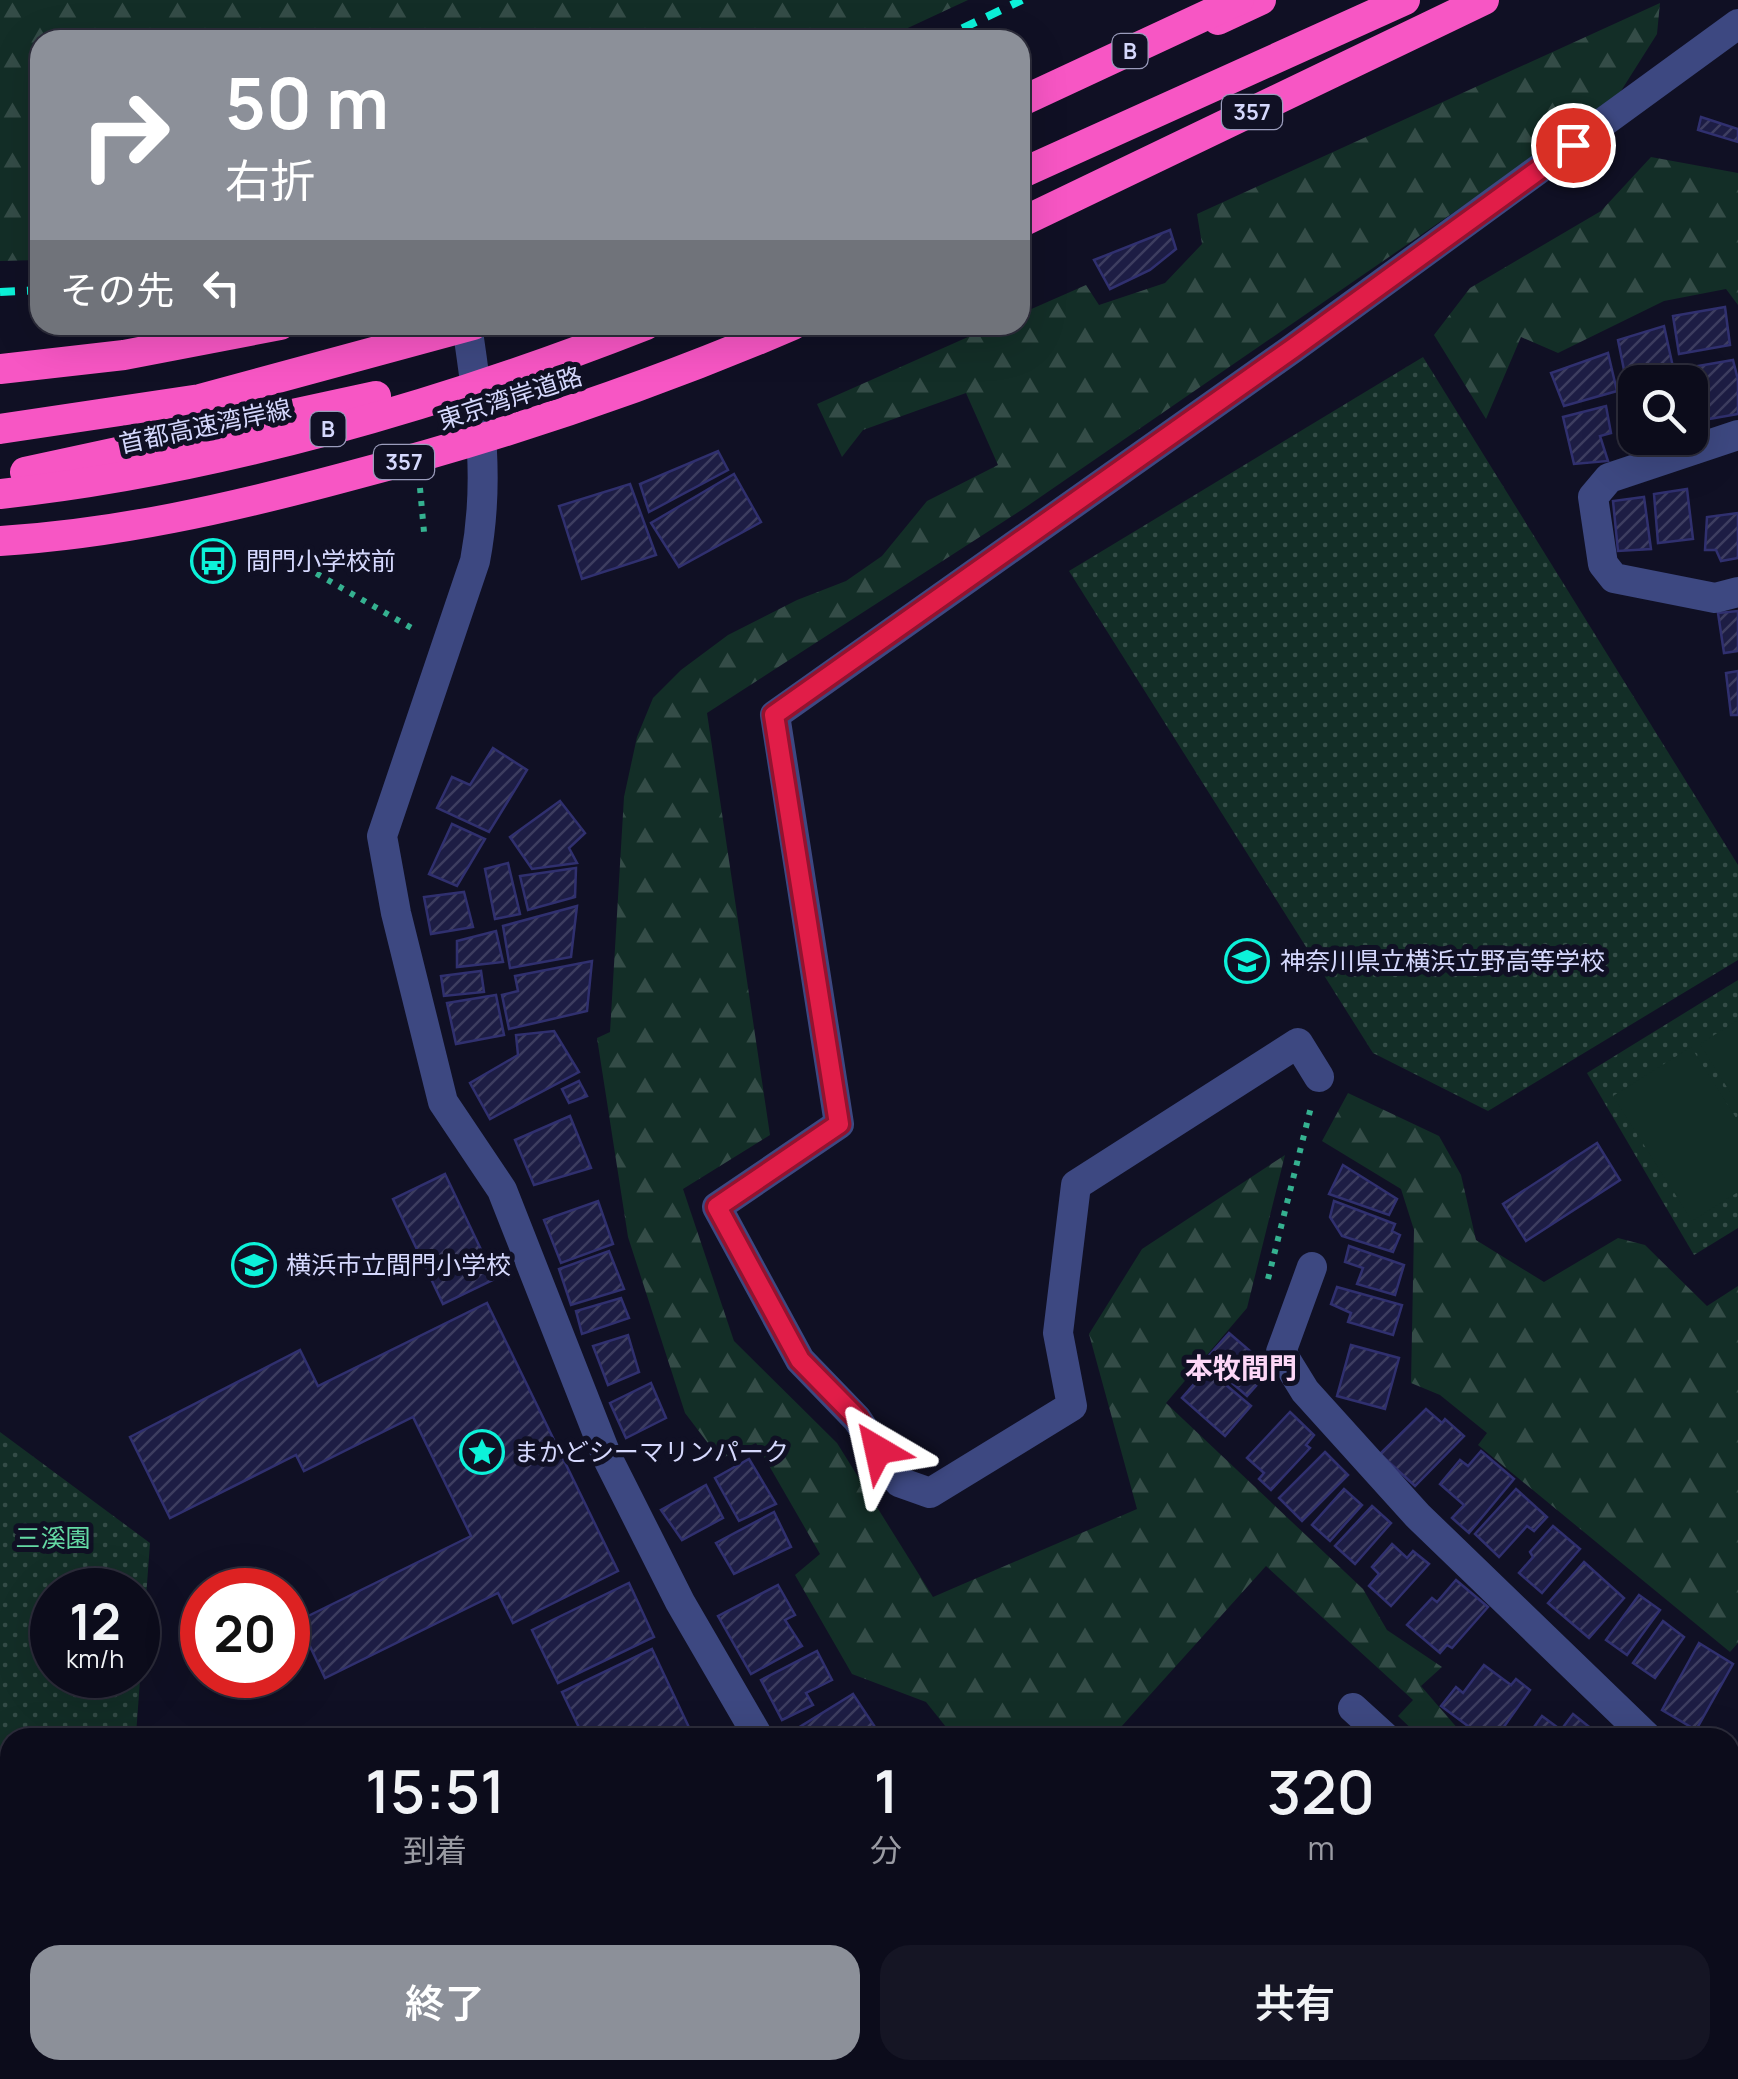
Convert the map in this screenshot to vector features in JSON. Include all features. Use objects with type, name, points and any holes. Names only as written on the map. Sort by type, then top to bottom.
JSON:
[{"type":"highway","name":"B","points":[[1030,97],[1239,0]]},
{"type":"highway","points":[[1030,81],[1260,0]]},
{"type":"highway","points":[[1030,105],[1260,0]]},
{"type":"highway","name":"357","points":[[1030,157],[1379,0]]},
{"type":"highway","points":[[1030,169],[1405,0]]},
{"type":"highway","name":"357","points":[[1030,217],[1484,0]]},
{"type":"highway","points":[[0,369],[124,355],[228,335]]},
{"type":"highway","name":"首都高速湾岸線","points":[[0,417],[185,390],[404,335]]},
{"type":"highway","points":[[0,429],[200,399],[434,335]]},
{"type":"highway","name":"東京湾岸道路","points":[[0,478],[500,368],[591,335]]},
{"type":"highway","name":"首都高速湾岸線","points":[[0,494],[164,469],[300,436],[440,397],[617,335]]},
{"type":"highway","name":"東京湾岸道路","points":[[0,541],[43,539],[166,520],[276,496],[484,439],[688,371],[771,335]]},
{"type":"street","points":[[1318,1077],[1298,1043],[1076,1186],[1058,1333],[1072,1406],[930,1493],[899,1482],[857,1418],[800,1360],[717,1207],[839,1124],[774,715],[1292,349],[1738,24]]},
{"type":"street","points":[[471,335],[484,439],[484,516],[474,561],[382,836],[396,913],[442,1102],[502,1190],[608,1457],[680,1602],[753,1728]]},
{"type":"street","points":[[1738,435],[1609,478],[1593,498],[1603,564],[1614,578],[1715,598],[1738,592]]},
{"type":"street","points":[[1312,1267],[1281,1352],[1306,1391],[1418,1516],[1637,1728]]},
{"type":"street","points":[[1353,1708],[1375,1728]]},
{"type":"path","points":[[305,567],[445,647]]},
{"type":"path","points":[[1264,1295],[1318,1077]]},
{"type":"green space","points":[[0,0],[968,0],[904,30],[30,30],[30,260],[0,261]]},
{"type":"green space","points":[[1660,3],[1657,34],[1614,102],[1023,509],[707,713],[770,1135],[683,1189],[734,1341],[837,1443],[933,1597],[1137,1509],[1089,1334],[1142,1249],[1285,1155],[1247,1308],[1166,1403],[1363,1589],[1387,1630],[1442,1667],[1421,1686],[1457,1728],[1411,1728],[1398,1716],[1413,1700],[1266,1566],[1120,1728],[947,1728],[926,1702],[852,1674],[795,1575],[820,1554],[756,1443],[720,1459],[685,1413],[628,1237],[597,1038],[610,1032],[624,797],[637,737],[653,698],[681,670],[728,635],[797,600],[846,581],[882,556],[927,501],[998,465],[966,393],[863,430],[842,457],[817,404],[972,335],[1030,335],[1030,310],[1086,285],[1099,305],[1165,283],[1202,244],[1197,214]]},
{"type":"green space","points":[[1651,157],[1738,173],[1738,305],[1726,289],[1664,301],[1558,353],[1521,337],[1486,419],[1434,335],[1470,288],[1601,211]]},
{"type":"green space","points":[[1423,357],[1738,865],[1738,960],[1488,1111],[1373,1053],[1069,571]]},
{"type":"green space","points":[[1738,980],[1738,1228],[1694,1255],[1587,1073]]},
{"type":"green space","points":[[1738,1020],[1738,1105],[1700,1044]]},
{"type":"green space","points":[[1691,1047],[1738,1121],[1738,1192],[1692,1221],[1613,1096]]},
{"type":"green space","points":[[1348,1093],[1439,1136],[1461,1175],[1476,1240],[1544,1282],[1618,1238],[1645,1245],[1707,1306],[1738,1286],[1738,1643],[1730,1652],[1478,1445],[1487,1433],[1440,1395],[1411,1383],[1414,1230],[1401,1189],[1322,1141]]},
{"type":"green space","name":"三溪園","points":[[0,1432],[150,1543],[148,1568],[30,1568],[30,1698],[139,1698],[137,1728],[0,1728]]},
{"type":"building","points":[[1701,117],[1738,129],[1738,142],[1698,130]]},
{"type":"building","points":[[1170,230],[1176,249],[1150,270],[1110,289],[1094,260]]},
{"type":"building","points":[[1725,307],[1730,345],[1679,354],[1673,316]]},
{"type":"building","points":[[1664,326],[1673,365],[1623,365],[1618,340]]},
{"type":"building","points":[[1608,353],[1617,391],[1564,406],[1551,373]]},
{"type":"building","points":[[1733,360],[1738,380],[1738,414],[1709,419],[1708,365],[1704,365]]},
{"type":"building","points":[[1606,406],[1611,433],[1600,436],[1608,461],[1574,464],[1563,417]]},
{"type":"building","points":[[718,451],[728,470],[649,512],[640,484]]},
{"type":"building","points":[[734,474],[761,522],[679,567],[651,523]]},
{"type":"building","points":[[630,484],[656,555],[582,579],[559,506]]},
{"type":"building","points":[[1687,489],[1693,539],[1658,543],[1654,494]]},
{"type":"building","points":[[1644,497],[1651,549],[1618,551],[1613,501]]},
{"type":"building","points":[[1738,513],[1738,558],[1721,561],[1716,550],[1705,550],[1707,517]]},
{"type":"building","points":[[1738,611],[1738,651],[1724,653],[1718,613]]},
{"type":"building","points":[[1738,671],[1738,715],[1731,715],[1726,673]]},
{"type":"building","points":[[493,748],[527,770],[489,832],[437,808],[452,777],[470,785]]},
{"type":"building","points":[[560,801],[585,833],[569,848],[577,863],[532,869],[510,837]]},
{"type":"building","points":[[452,824],[485,839],[457,886],[429,874]]},
{"type":"building","points":[[508,863],[520,914],[495,919],[485,869]]},
{"type":"building","points":[[576,868],[575,897],[528,910],[520,876]]},
{"type":"building","points":[[464,892],[473,927],[431,934],[424,897]]},
{"type":"building","points":[[577,906],[571,957],[510,968],[503,926]]},
{"type":"building","points":[[496,931],[503,962],[457,967],[457,941]]},
{"type":"building","points":[[592,961],[587,1011],[509,1029],[502,995],[518,991],[515,976]]},
{"type":"building","points":[[481,971],[484,992],[444,996],[441,976]]},
{"type":"building","points":[[496,995],[504,1035],[456,1044],[447,1003]]},
{"type":"building","points":[[554,1031],[579,1072],[490,1119],[470,1083],[518,1055],[516,1035]]},
{"type":"building","points":[[579,1081],[587,1096],[569,1103],[562,1089]]},
{"type":"building","points":[[570,1116],[591,1168],[534,1185],[515,1140]]},
{"type":"building","points":[[1597,1143],[1620,1180],[1526,1241],[1503,1204]]},
{"type":"building","points":[[1343,1165],[1397,1199],[1389,1215],[1329,1194]]},
{"type":"building","points":[[445,1174],[495,1279],[443,1304],[393,1199]]},
{"type":"building","points":[[598,1201],[613,1244],[561,1263],[544,1220]]},
{"type":"building","points":[[1334,1201],[1395,1224],[1392,1231],[1400,1235],[1393,1252],[1342,1236],[1330,1217]]},
{"type":"building","points":[[1349,1246],[1404,1265],[1395,1295],[1357,1284],[1363,1268],[1345,1262]]},
{"type":"building","points":[[609,1251],[624,1289],[571,1305],[559,1269]]},
{"type":"building","points":[[1337,1287],[1402,1305],[1393,1335],[1348,1322],[1351,1313],[1331,1304]]},
{"type":"building","points":[[621,1298],[629,1318],[582,1334],[576,1311]]},
{"type":"building","points":[[487,1303],[618,1571],[513,1623],[498,1593],[325,1678],[310,1646],[310,1615],[471,1536],[413,1417],[304,1471],[296,1455],[170,1518],[130,1437],[300,1350],[318,1386]]},
{"type":"building","points":[[1229,1333],[1271,1369],[1247,1396],[1205,1360]]},
{"type":"building","points":[[628,1335],[639,1372],[608,1385],[593,1346]]},
{"type":"building","points":[[1351,1345],[1399,1358],[1385,1409],[1337,1396]]},
{"type":"building","points":[[1207,1369],[1251,1406],[1225,1436],[1182,1398]]},
{"type":"building","points":[[651,1383],[666,1418],[626,1438],[610,1403]]},
{"type":"building","points":[[1426,1409],[1464,1436],[1415,1486],[1380,1454]]},
{"type":"building","points":[[1290,1412],[1314,1435],[1306,1445],[1310,1448],[1271,1490],[1259,1479],[1264,1473],[1247,1458]]},
{"type":"building","points":[[1481,1451],[1514,1479],[1469,1533],[1452,1518],[1464,1505],[1440,1484],[1460,1460],[1468,1466]]},
{"type":"building","points":[[1325,1452],[1348,1475],[1302,1521],[1279,1498]]},
{"type":"building","points":[[749,1459],[776,1504],[739,1521],[715,1478]]},
{"type":"building","points":[[706,1485],[723,1518],[682,1540],[661,1510]]},
{"type":"building","points":[[1344,1489],[1362,1505],[1330,1541],[1312,1525]]},
{"type":"building","points":[[1516,1489],[1547,1517],[1534,1531],[1527,1526],[1499,1557],[1475,1534]]},
{"type":"building","points":[[1372,1506],[1391,1523],[1355,1564],[1335,1546]]},
{"type":"building","points":[[774,1512],[791,1547],[734,1574],[716,1543]]},
{"type":"building","points":[[1553,1526],[1580,1549],[1542,1593],[1519,1573],[1533,1557],[1530,1552]]},
{"type":"building","points":[[1392,1544],[1407,1558],[1413,1551],[1429,1564],[1391,1606],[1369,1586],[1379,1574],[1372,1567]]},
{"type":"building","points":[[1584,1562],[1624,1598],[1589,1638],[1548,1603]]},
{"type":"building","points":[[1456,1580],[1488,1607],[1452,1648],[1447,1645],[1440,1653],[1407,1625],[1432,1598],[1437,1602]]},
{"type":"building","points":[[629,1583],[654,1637],[558,1683],[532,1630]]},
{"type":"building","points":[[778,1585],[795,1615],[785,1620],[802,1646],[751,1674],[718,1616]]},
{"type":"building","points":[[1639,1595],[1660,1610],[1627,1655],[1606,1640]]},
{"type":"building","points":[[1663,1621],[1684,1637],[1655,1678],[1633,1663]]},
{"type":"building","points":[[1699,1643],[1733,1664],[1697,1728],[1662,1710]]},
{"type":"building","points":[[652,1649],[689,1728],[579,1728],[562,1692]]},
{"type":"building","points":[[817,1651],[832,1680],[806,1693],[813,1705],[782,1720],[761,1680]]},
{"type":"building","points":[[1484,1665],[1511,1685],[1516,1679],[1530,1690],[1503,1728],[1471,1728],[1441,1706],[1456,1687],[1463,1693]]},
{"type":"building","points":[[853,1694],[876,1728],[798,1728]]},
{"type":"building","points":[[1573,1714],[1590,1728],[1562,1728]]},
{"type":"building","points":[[1542,1716],[1558,1728],[1533,1728]]},
{"type":"railway","points":[[959,30],[1022,0]]},
{"type":"railway","points":[[0,292],[30,290]]},
{"type":"place","name":"間門小学校前","points":[[213,561]]},
{"type":"place","name":"神奈川県立横浜立野高等学校","points":[[1247,961]]},
{"type":"place","name":"横浜市立間門小学校","points":[[254,1265]]},
{"type":"place","name":"まかどシーマリンパーク","points":[[482,1452]]},
{"type":"district","name":"本牧間門","points":[[1241,1368]]},
{"type":"route","points":[[878,1450],[857,1418],[800,1360],[717,1207],[839,1124],[774,715],[1573,145]]}]
